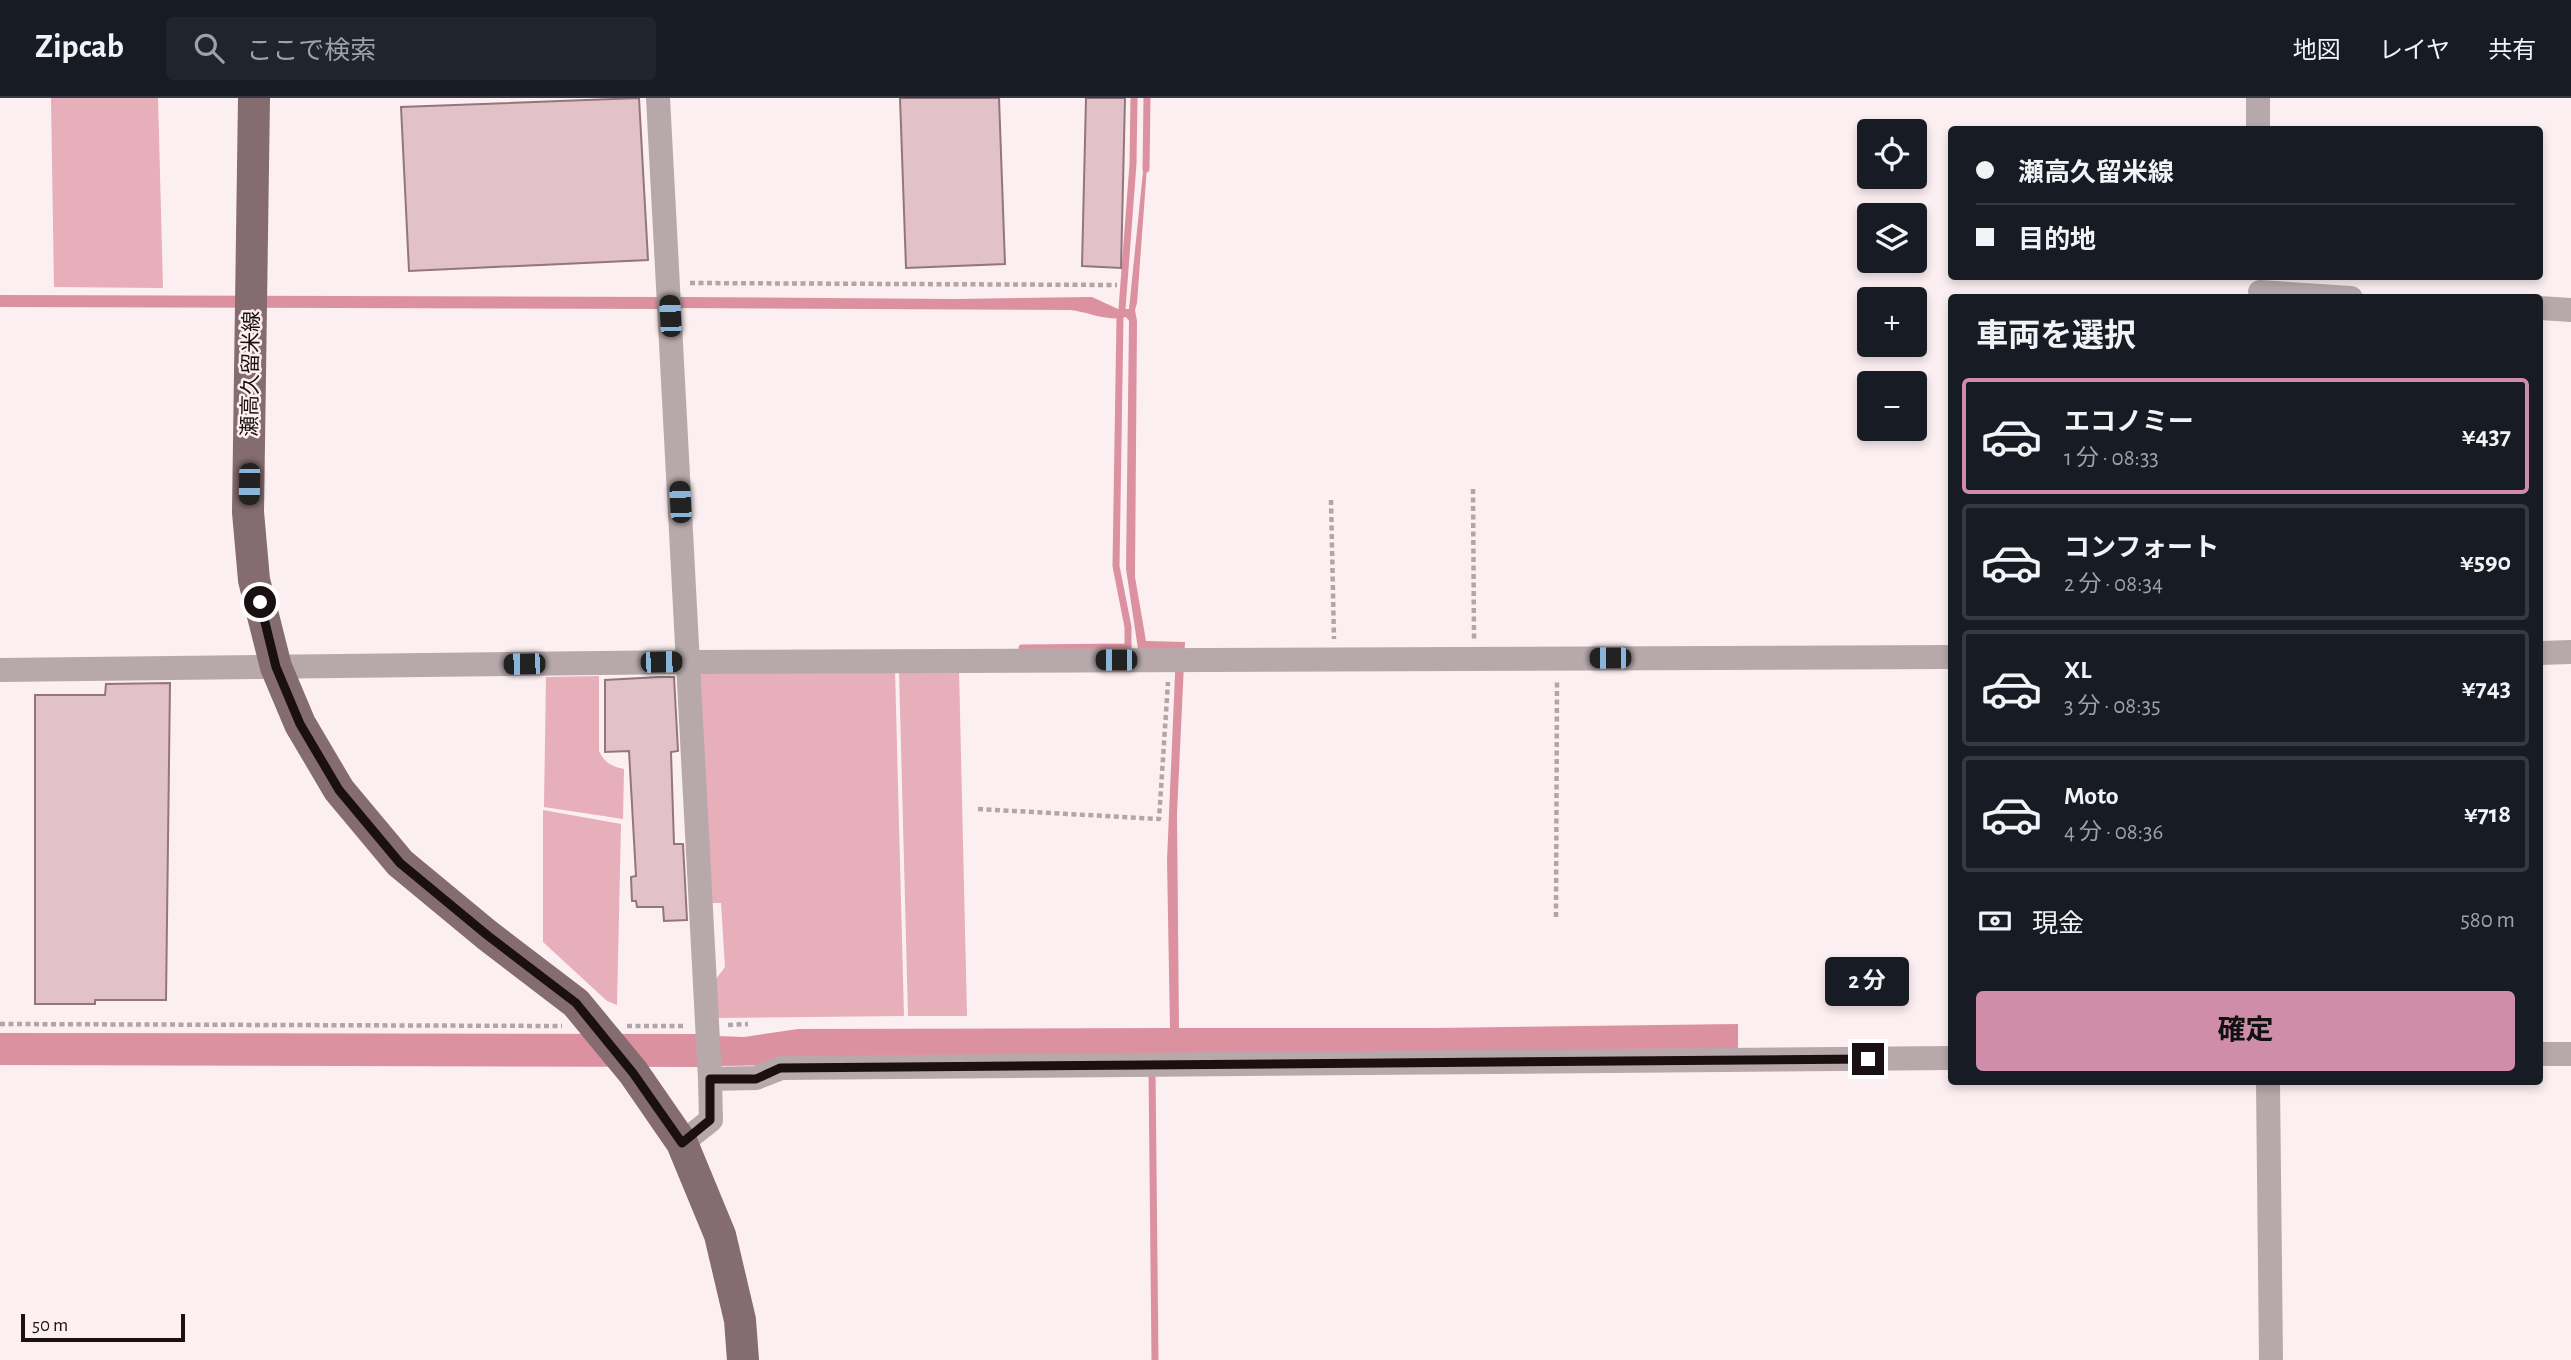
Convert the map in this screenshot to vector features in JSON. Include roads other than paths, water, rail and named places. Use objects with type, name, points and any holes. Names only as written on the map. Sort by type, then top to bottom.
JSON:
[{"type":"main road","name":"瀬高久留米線","points":[[254,98],[248,512],[254,580],[276,667],[300,724],[339,790],[400,863],[487,935],[576,1003],[633,1073],[682,1143],[720,1235],[740,1320],[743,1360]]},
{"type":"street","points":[[658,98],[709,1026],[710,1120],[682,1143]]},
{"type":"street","points":[[2258,98],[2258,126]]},
{"type":"street","points":[[2260,289],[2311,294]]},
{"type":"street","points":[[2543,308],[2571,310]]},
{"type":"street","points":[[2543,653],[2571,652]]},
{"type":"street","points":[[0,670],[689,662],[1948,657]]},
{"type":"street","points":[[2543,1054],[2571,1054]]},
{"type":"street","points":[[710,1079],[756,1079],[780,1068],[1948,1058]]},
{"type":"street","points":[[2268,1085],[2271,1360]]},
{"type":"waterway","points":[[1122,309],[1133,164],[1134,98]]},
{"type":"waterway","points":[[1146,169],[1147,98]]},
{"type":"waterway","points":[[1022,648],[1128,647],[1128,627],[1116,566],[1120,317]]},
{"type":"waterway","points":[[1152,1070],[1155,1360]]}]
